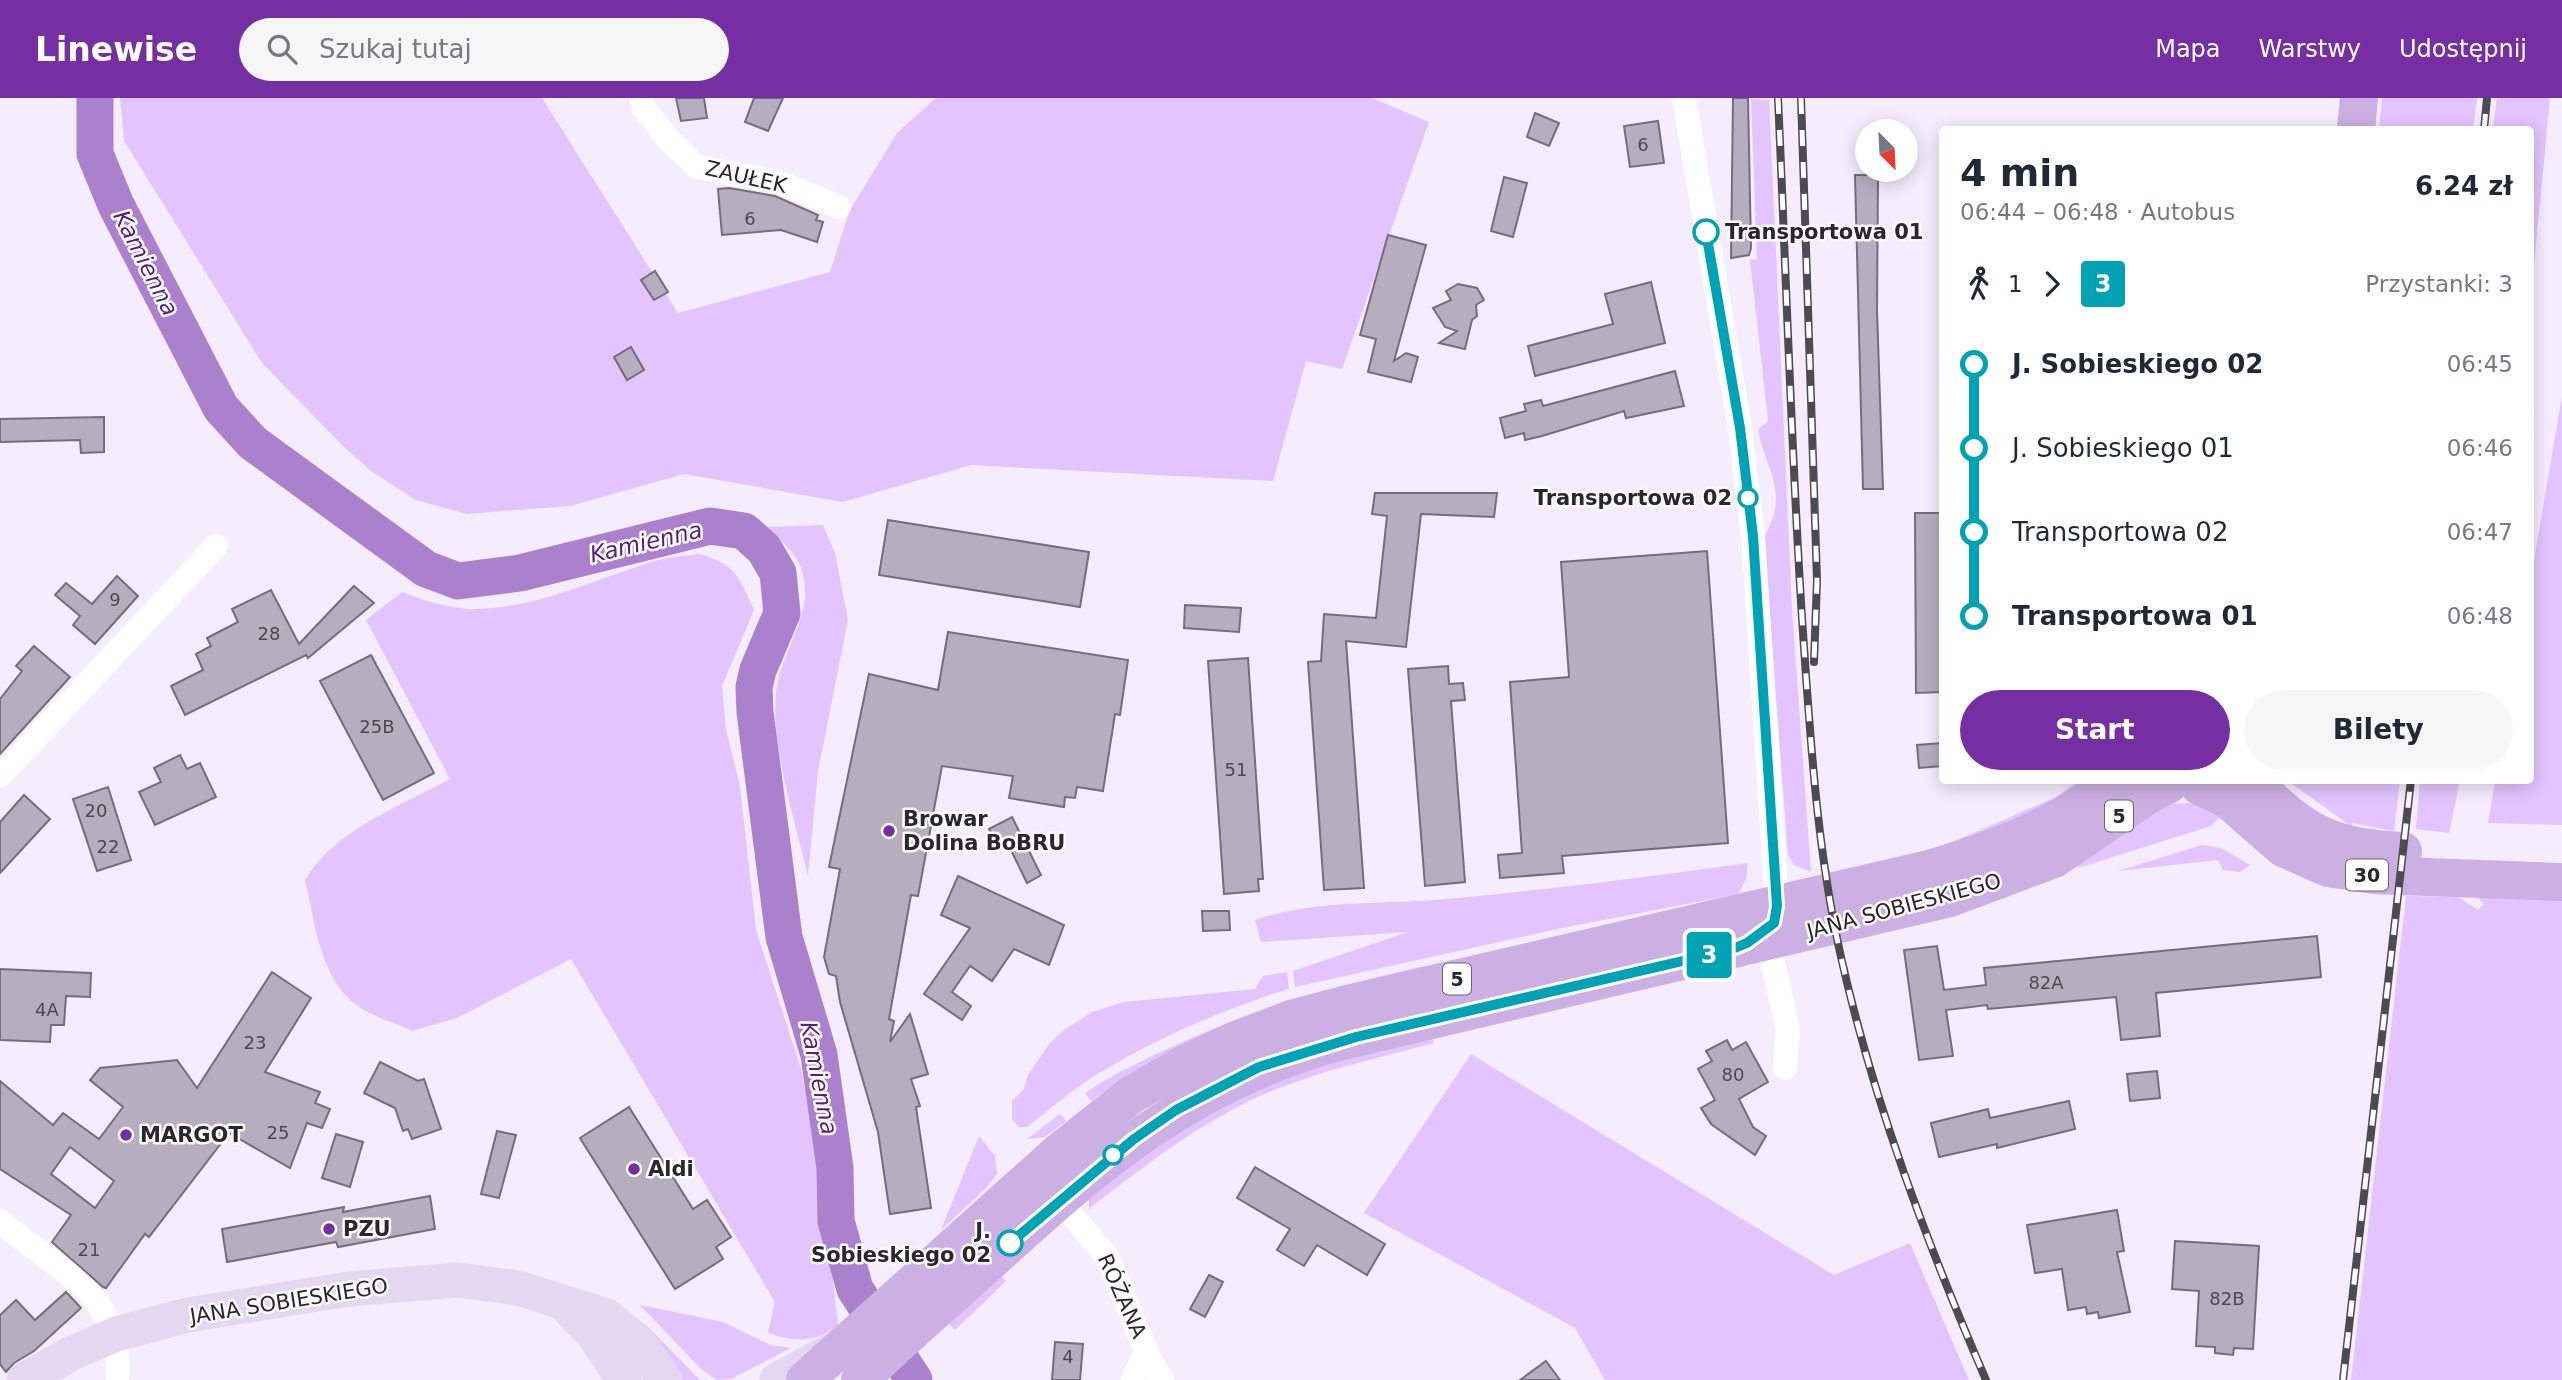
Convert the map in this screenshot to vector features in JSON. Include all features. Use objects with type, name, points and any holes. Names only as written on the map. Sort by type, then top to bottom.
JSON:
[{"type":"main road","points":[[2356,126],[2359,98]]},
{"type":"main road","name":"JANA SOBIESKIEGO","points":[[805,1380],[857,1357],[1048,1186],[1154,1080],[1210,1051],[1272,1026],[1385,995],[1773,923],[1985,851],[2054,822],[2108,784]]},
{"type":"main road","name":"JANA SOBIESKIEGO","points":[[1048,1186],[1105,1161],[1176,1110],[1272,1063],[1334,1043],[1433,1018],[1730,950],[1773,923],[1845,924],[1950,898],[2054,859],[2145,797],[2181,784]]},
{"type":"main road","name":"JANA SOBIESKIEGO","points":[[2187,784],[2227,799],[2283,848],[2328,868],[2374,876],[2562,882]]},
{"type":"main road","name":"30","points":[[2254,784],[2298,824],[2340,843],[2376,849],[2562,861]]},
{"type":"street","name":"ZAUŁEK","points":[[641,98],[643,107],[669,140],[697,167],[779,182],[839,207]]},
{"type":"street","points":[[1684,98],[1740,428],[1753,536],[1773,923],[1788,1029],[1785,1068]]},
{"type":"street","points":[[0,776],[216,546]]},
{"type":"street","name":"RÓŻANA","points":[[1048,1186],[1112,1265],[1149,1358],[1162,1380]]},
{"type":"street","points":[[0,1221],[96,1297],[116,1334],[117,1380]]},
{"type":"street","name":"JANA SOBIESKIEGO","points":[[24,1380],[74,1352],[116,1334],[209,1311],[349,1289],[427,1281],[487,1283],[518,1288],[563,1303],[590,1308],[626,1329],[665,1379]]},
{"type":"street","name":"JANA SOBIESKIEGO","points":[[563,1303],[594,1335],[624,1380]]},
{"type":"street","name":"JANA SOBIESKIEGO","points":[[777,1380],[857,1357]]},
{"type":"street","points":[[1133,1380],[1141,1362],[1149,1358]]},
{"type":"shaded area","points":[[120,98],[542,98],[678,313],[830,272],[849,212],[897,133],[936,98],[1372,98],[1429,122],[1342,369],[1306,361],[1273,481],[971,465],[843,502],[684,474],[570,506],[466,514],[416,500],[371,471],[262,363],[124,141]]},
{"type":"shaded area","points":[[2382,98],[2477,98],[2473,126],[2379,126]]},
{"type":"shaded area","points":[[2497,98],[2550,98],[2534,265],[2534,126],[2493,126]]},
{"type":"shaded area","points":[[1751,99],[1769,100],[1792,609],[1811,872],[1794,865],[1788,855],[1764,537],[1772,521],[1776,495],[1758,430],[1768,421],[1750,260],[1757,259]]},
{"type":"shaded area","points":[[2562,396],[2562,825],[2488,823],[2494,784],[2534,784],[2534,560]]},
{"type":"shaded area","points":[[823,525],[835,553],[848,620],[818,771],[808,876],[784,778],[775,702],[781,671],[802,614],[804,581],[793,553],[761,527]]},
{"type":"shaded area","points":[[699,554],[721,562],[735,573],[754,610],[722,686],[726,730],[740,786],[756,930],[802,1072],[821,1184],[838,1326],[813,1338],[787,1338],[768,1333],[775,1302],[571,959],[457,1018],[412,1031],[358,1006],[345,995],[335,981],[321,949],[305,880],[318,862],[351,833],[450,779],[366,620],[402,592],[427,601],[470,609],[517,605],[562,593],[658,560]]},
{"type":"shaded area","points":[[2074,784],[2094,784],[2054,809],[1946,845],[2056,797]]},
{"type":"shaded area","points":[[2292,784],[2400,784],[2394,831],[2353,823],[2351,826]]},
{"type":"shaded area","points":[[2420,784],[2459,784],[2449,833],[2416,829]]},
{"type":"shaded area","points":[[2205,802],[2228,809],[2211,826],[2078,868],[2080,854],[2172,804]]},
{"type":"shaded area","points":[[2202,845],[2221,848],[2250,865],[2240,872],[2223,870],[2218,860],[2118,871]]},
{"type":"shaded area","points":[[1748,863],[1746,879],[1739,893],[1733,895],[1562,928],[1295,987],[1293,971],[1408,932],[1261,942],[1255,920],[1278,913],[1325,906],[1484,895]]},
{"type":"shaded area","points":[[2562,893],[2562,1380],[2351,1380],[2406,896],[2458,897],[2478,910],[2484,904],[2475,895]]},
{"type":"shaded area","points":[[1564,937],[1105,1091],[1091,1101],[1085,1093],[1120,1072],[1168,1049],[1274,1006],[1369,979]]},
{"type":"shaded area","points":[[1287,972],[1289,989],[1215,1015],[1117,1062],[1087,1081],[1027,1127],[1019,1127],[1012,1120],[1012,1101],[1024,1089],[1028,1075],[1049,1044],[1064,1030],[1092,1012],[1124,1002],[1255,989],[1263,976]]},
{"type":"shaded area","points":[[1431,1033],[1434,1043],[1317,1075],[1249,1101],[1186,1137],[1089,1209],[1089,1197],[1224,1096]]},
{"type":"shaded area","points":[[1471,1054],[1834,1275],[1910,1243],[1969,1380],[1605,1380],[1575,1328],[1364,1213]]},
{"type":"shaded area","points":[[1060,1114],[1066,1121],[1045,1137],[1027,1139]]},
{"type":"shaded area","points":[[979,1136],[995,1156],[997,1174],[986,1188],[941,1230]]},
{"type":"shaded area","points":[[1002,1276],[1006,1281],[955,1330],[945,1319]]},
{"type":"shaded area","points":[[640,1305],[723,1322],[770,1345],[791,1348],[731,1379],[716,1380],[701,1369]]},
{"type":"shaded area","points":[[635,1319],[645,1324],[700,1380],[677,1380]]},
{"type":"building","points":[[676,98],[704,98],[707,118],[681,121]]},
{"type":"building","points":[[754,98],[783,98],[768,131],[745,122]]},
{"type":"building","points":[[1733,98],[1748,98],[1751,248],[1749,255],[1731,258]]},
{"type":"building","points":[[1535,113],[1559,123],[1549,146],[1527,137]]},
{"type":"building","points":[[1658,121],[1664,163],[1630,167],[1624,126]]},
{"type":"building","points":[[1504,177],[1527,183],[1513,237],[1491,231]]},
{"type":"building","points":[[1855,182],[1878,182],[1877,310],[1883,489],[1863,489]]},
{"type":"building","points":[[729,188],[775,196],[818,215],[816,220],[823,222],[817,242],[781,230],[722,235],[718,189]]},
{"type":"building","points":[[1388,235],[1426,245],[1394,361],[1406,353],[1418,357],[1411,382],[1368,372],[1376,339],[1360,335]]},
{"type":"building","points":[[655,271],[668,292],[654,300],[641,280]]},
{"type":"building","points":[[1651,282],[1665,343],[1535,376],[1528,346],[1613,324],[1605,294]]},
{"type":"building","points":[[1458,284],[1477,288],[1484,300],[1476,305],[1477,316],[1472,320],[1465,349],[1439,343],[1457,331],[1445,327],[1433,308],[1451,300],[1446,291]]},
{"type":"building","points":[[631,347],[644,370],[627,380],[614,357]]},
{"type":"building","points":[[1675,371],[1684,406],[1626,418],[1624,411],[1525,440],[1524,433],[1505,438],[1500,418],[1526,411],[1524,404],[1541,400],[1543,406]]},
{"type":"building","points":[[104,417],[104,452],[81,453],[80,440],[0,442],[0,419]]},
{"type":"building","points":[[1375,493],[1497,493],[1494,517],[1421,514],[1406,647],[1346,641],[1364,888],[1324,890],[1308,662],[1321,661],[1324,614],[1376,618],[1387,516],[1372,514]]},
{"type":"building","points":[[1915,513],[1939,513],[1939,692],[1916,693]]},
{"type":"building","points":[[888,520],[1089,552],[1080,607],[879,575]]},
{"type":"building","points":[[1707,551],[1728,843],[1562,856],[1564,873],[1500,878],[1498,855],[1522,853],[1510,682],[1569,677],[1561,562]]},
{"type":"building","points":[[117,576],[138,596],[95,644],[73,625],[80,616],[55,595],[66,583],[92,604]]},
{"type":"building","points":[[354,586],[374,603],[308,658],[306,655],[185,715],[171,686],[203,670],[196,654],[211,646],[207,638],[238,622],[232,609],[271,590],[299,644]]},
{"type":"building","points":[[1185,605],[1241,608],[1239,632],[1184,628]]},
{"type":"building","points":[[948,632],[1128,660],[1120,715],[1115,714],[1103,791],[1077,787],[1075,798],[1065,797],[1064,807],[1009,798],[1013,776],[942,766],[918,896],[911,895],[889,1019],[894,1021],[890,1042],[910,1014],[928,1074],[911,1079],[920,1106],[916,1107],[931,1208],[890,1214],[878,1132],[840,1002],[836,976],[829,974],[824,957],[840,869],[829,867],[869,674],[938,690]]},
{"type":"building","points":[[34,646],[70,677],[0,754],[0,699],[22,671],[16,666]]},
{"type":"building","points":[[371,655],[434,773],[383,800],[320,681]]},
{"type":"building","points":[[1248,658],[1263,879],[1258,879],[1259,891],[1224,894],[1208,661]]},
{"type":"building","points":[[1448,666],[1449,684],[1463,683],[1465,700],[1451,701],[1465,882],[1425,886],[1408,669]]},
{"type":"building","points":[[1939,743],[1939,766],[1919,768],[1917,745]]},
{"type":"building","points":[[180,755],[187,769],[200,763],[216,797],[155,825],[139,792],[161,782],[154,768]]},
{"type":"building","points":[[108,787],[131,860],[97,871],[73,799]]},
{"type":"building","points":[[24,795],[50,819],[0,873],[0,822]]},
{"type":"building","points":[[1012,817],[1041,875],[1027,883],[1006,840],[997,844],[989,829]]},
{"type":"building","points":[[958,876],[1064,925],[1049,965],[1014,949],[992,981],[970,966],[952,992],[971,1006],[962,1020],[924,994],[970,928],[941,915]]},
{"type":"building","points":[[1202,911],[1229,911],[1230,930],[1203,931]]},
{"type":"building","points":[[2317,936],[2321,977],[2156,993],[2160,1036],[2121,1040],[2116,997],[1988,1009],[1987,1005],[1946,1010],[1953,1056],[1919,1060],[1904,950],[1937,946],[1944,990],[1986,985],[1984,968]]},
{"type":"building","points":[[0,969],[91,973],[90,997],[66,996],[64,1025],[51,1025],[50,1042],[0,1040]]},
{"type":"building","points":[[272,972],[311,998],[265,1072],[320,1092],[315,1103],[330,1109],[322,1128],[307,1123],[290,1168],[229,1133],[149,1237],[145,1234],[106,1288],[103,1287],[52,1242],[71,1215],[0,1169],[0,1081],[53,1125],[63,1113],[99,1139],[123,1107],[90,1080],[100,1068],[177,1060],[197,1088]],"holes":[[[70,1147],[114,1181],[95,1208],[51,1174]]]},
{"type":"building","points":[[1727,1040],[1732,1050],[1746,1042],[1768,1082],[1739,1099],[1753,1127],[1766,1136],[1755,1155],[1711,1124],[1701,1108],[1715,1100],[1698,1069],[1712,1061],[1706,1051]]},
{"type":"building","points":[[380,1062],[418,1081],[424,1079],[441,1129],[412,1139],[408,1129],[403,1131],[395,1108],[364,1093]]},
{"type":"building","points":[[2157,1071],[2160,1098],[2130,1101],[2127,1074]]},
{"type":"building","points":[[2069,1101],[2075,1129],[1997,1148],[1997,1144],[1939,1157],[1931,1123],[1988,1109],[1990,1118]]},
{"type":"building","name":"Aldi","points":[[629,1107],[693,1209],[707,1200],[731,1237],[716,1247],[723,1259],[675,1289],[580,1138]]},
{"type":"building","points":[[497,1131],[516,1135],[499,1198],[481,1194]]},
{"type":"building","points":[[336,1134],[363,1142],[350,1187],[322,1178]]},
{"type":"building","points":[[1255,1167],[1385,1244],[1367,1275],[1317,1245],[1304,1266],[1277,1250],[1290,1229],[1237,1198]]},
{"type":"building","name":"PZU","points":[[430,1196],[435,1229],[338,1247],[336,1242],[227,1262],[222,1229],[344,1207],[343,1212]]},
{"type":"building","points":[[2117,1210],[2124,1251],[2117,1252],[2130,1312],[2099,1318],[2098,1312],[2087,1314],[2086,1307],[2068,1310],[2062,1269],[2035,1273],[2027,1225]]},
{"type":"building","points":[[2175,1241],[2259,1246],[2253,1349],[2234,1348],[2233,1355],[2215,1353],[2215,1347],[2196,1346],[2199,1291],[2172,1289]]},
{"type":"building","points":[[1209,1275],[1223,1282],[1205,1317],[1190,1309]]},
{"type":"building","points":[[66,1292],[81,1308],[34,1351],[14,1363],[6,1372],[0,1364],[0,1315],[16,1300],[35,1320]]},
{"type":"building","points":[[1055,1342],[1083,1344],[1080,1380],[1052,1380]]},
{"type":"building","points":[[1546,1361],[1560,1380],[1520,1380]]},
{"type":"waterway","name":"Kamienna","points":[[95,98],[95,154],[116,205],[221,408],[253,443],[426,569],[458,581],[520,573],[710,526],[744,531],[764,549],[778,573],[782,613],[758,670],[754,687],[755,712],[784,937],[819,1055],[835,1168],[836,1221],[855,1289],[914,1380]]},
{"type":"railway","points":[[1778,98],[1802,618],[1815,788],[1825,873],[1841,957],[1869,1066],[1923,1225],[1986,1380]]},
{"type":"railway","points":[[1801,98],[1817,580],[1814,662]]},
{"type":"railway","points":[[2484,126],[2487,98]]},
{"type":"railway","points":[[2343,1380],[2411,784]]},
{"type":"bus line","name":"3","points":[[1010,1243],[1134,1139],[1176,1110],[1259,1067],[1297,1053],[1356,1037],[1730,950],[1767,931],[1774,923],[1777,906],[1753,536],[1740,428],[1706,232]]},
{"type":"place","name":"Transportowa 01","points":[[1706,232]]},
{"type":"place","name":"Transportowa 02","points":[[1748,498]]},
{"type":"place","name":"Browar Dolina BoBRU","points":[[889,831]]},
{"type":"place","name":"MARGOT","points":[[126,1135]]},
{"type":"place","name":"Aldi","points":[[634,1169]]},
{"type":"place","name":"PZU","points":[[329,1229]]},
{"type":"place","name":"J. Sobieskiego 02","points":[[1010,1243]]}]
